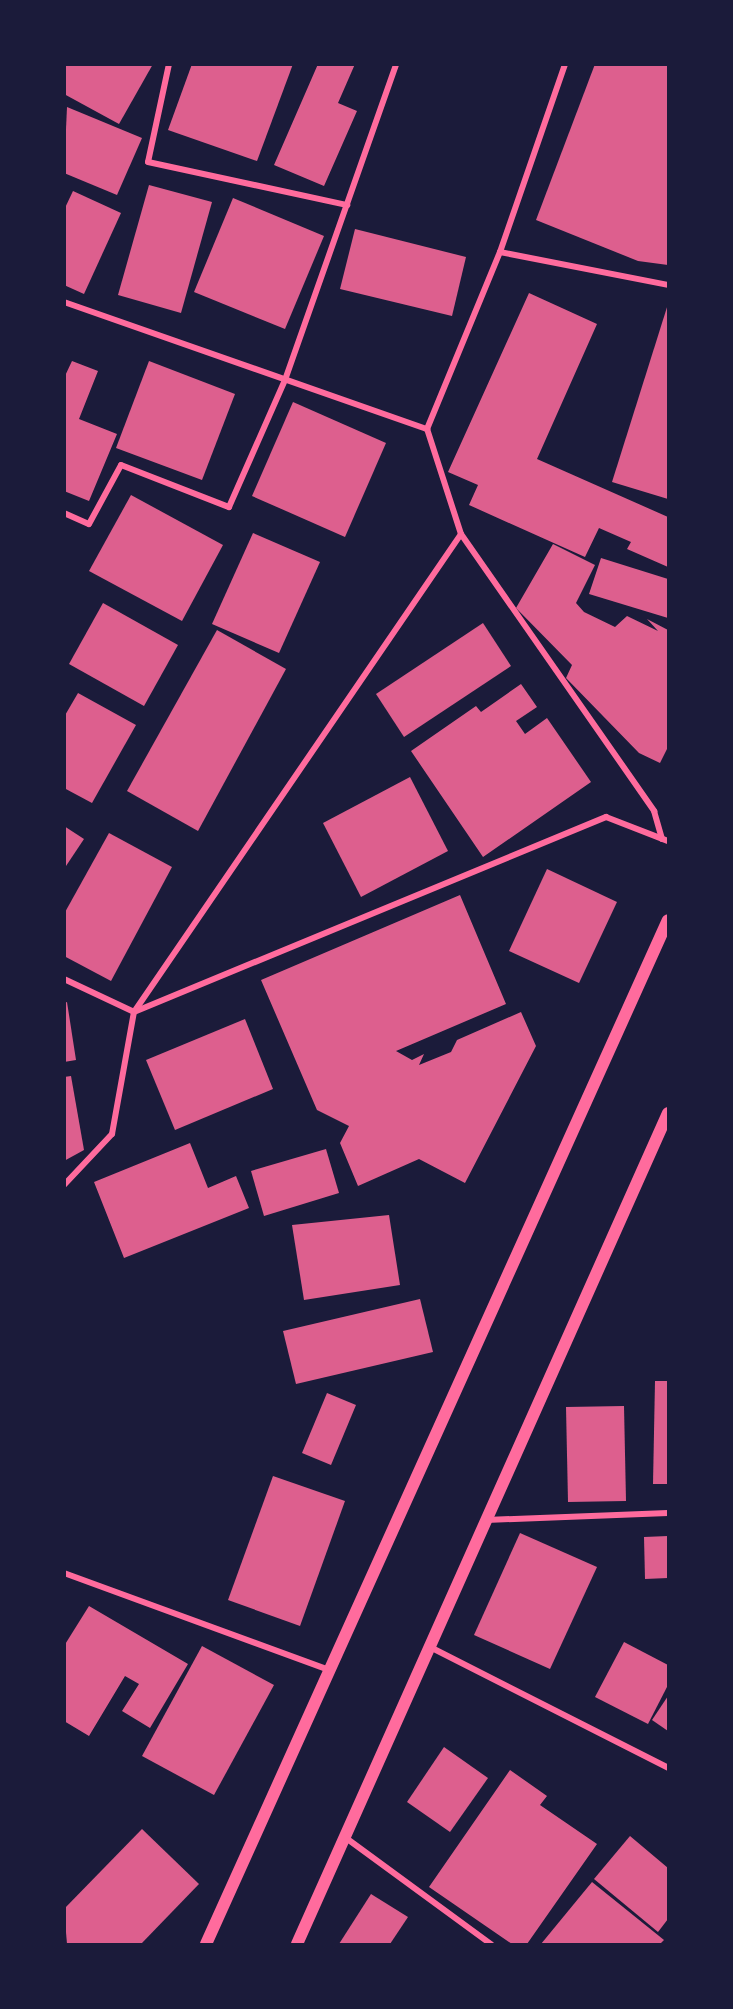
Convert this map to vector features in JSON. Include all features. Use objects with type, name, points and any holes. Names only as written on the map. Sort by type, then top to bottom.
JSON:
[{"type":"main road","points":[[206,1944],[328,1670],[516,1269],[669,920]]},
{"type":"main road","points":[[297,1944],[669,1113]]},
{"type":"street","points":[[169,64],[148,162],[347,205]]},
{"type":"street","points":[[64,513],[89,524],[121,465],[229,507],[285,380],[396,64]]},
{"type":"street","points":[[565,64],[500,252],[427,429],[461,534],[654,812],[665,840]]},
{"type":"street","points":[[500,252],[669,285]]},
{"type":"street","points":[[64,302],[427,429]]},
{"type":"street","points":[[64,1185],[112,1134],[134,1012],[461,534]]},
{"type":"street","points":[[64,979],[134,1012],[606,817],[665,840]]},
{"type":"street","points":[[485,1520],[669,1513]]},
{"type":"street","points":[[64,1573],[328,1670]]},
{"type":"street","points":[[429,1646],[669,1768]]},
{"type":"street","points":[[346,1838],[491,1944]]},
{"type":"building","points":[[64,64],[153,64],[119,124],[64,94]]},
{"type":"building","points":[[192,64],[293,64],[257,161],[168,130]]},
{"type":"building","points":[[318,64],[355,64],[338,103],[357,111],[324,186],[274,165]]},
{"type":"building","points":[[595,64],[668,64],[668,265],[638,261],[536,220]]},
{"type":"building","points":[[67,107],[142,138],[117,195],[64,173]]},
{"type":"building","points":[[149,185],[212,202],[181,313],[118,295]]},
{"type":"building","points":[[73,191],[121,213],[84,294],[64,285],[64,210]]},
{"type":"building","points":[[233,198],[324,236],[285,329],[194,292]]},
{"type":"building","points":[[355,229],[466,257],[452,316],[340,289]]},
{"type":"building","points":[[529,293],[597,324],[537,459],[668,517],[668,567],[627,549],[631,542],[599,528],[585,557],[469,505],[478,485],[448,472]]},
{"type":"building","points":[[668,304],[668,499],[612,482]]},
{"type":"building","points":[[72,361],[98,371],[79,419],[117,434],[89,501],[64,491],[64,378]]},
{"type":"building","points":[[149,361],[235,394],[202,480],[116,448]]},
{"type":"building","points":[[293,402],[386,443],[345,537],[252,496]]},
{"type":"building","points":[[131,495],[223,545],[182,621],[89,571]]},
{"type":"building","points":[[253,533],[320,562],[279,653],[212,624]]},
{"type":"building","points":[[553,544],[595,565],[576,603],[584,612],[615,627],[627,616],[658,631],[647,619],[668,630],[668,747],[660,763],[639,753],[566,678],[572,665],[516,608]]},
{"type":"building","points":[[601,558],[668,579],[668,618],[589,594]]},
{"type":"building","points":[[103,603],[178,645],[144,706],[69,664]]},
{"type":"building","points":[[483,623],[511,666],[404,737],[376,694]]},
{"type":"building","points":[[217,630],[286,669],[198,831],[127,791]]},
{"type":"building","points":[[521,684],[537,707],[516,721],[525,734],[547,718],[591,782],[483,857],[411,751],[476,706],[481,712]]},
{"type":"building","points":[[78,693],[136,725],[92,803],[64,788],[64,717]]},
{"type":"building","points":[[410,777],[448,851],[361,897],[323,823]]},
{"type":"building","points":[[64,826],[84,839],[64,869]]},
{"type":"building","points":[[109,833],[172,867],[111,981],[64,956],[64,914]]},
{"type":"building","points":[[547,869],[617,902],[579,983],[509,951]]},
{"type":"building","points":[[460,895],[506,1004],[396,1051],[412,1060],[424,1054],[419,1065],[451,1052],[457,1040],[521,1012],[536,1046],[465,1183],[419,1159],[358,1186],[340,1143],[349,1126],[317,1110],[261,980]]},
{"type":"building","points":[[67,1002],[76,1060],[64,1062],[64,1003]]},
{"type":"building","points":[[245,1019],[273,1089],[175,1130],[146,1060]]},
{"type":"building","points":[[71,1076],[84,1150],[64,1161],[64,1077]]},
{"type":"building","points":[[190,1143],[208,1188],[236,1176],[249,1208],[124,1258],[94,1182]]},
{"type":"building","points":[[326,1149],[339,1193],[264,1216],[251,1171]]},
{"type":"building","points":[[389,1215],[400,1285],[304,1300],[292,1225]]},
{"type":"building","points":[[420,1299],[433,1352],[296,1384],[283,1331]]},
{"type":"building","points":[[655,1381],[668,1381],[668,1484],[653,1484]]},
{"type":"building","points":[[327,1393],[356,1405],[331,1465],[302,1453]]},
{"type":"building","points":[[624,1406],[626,1501],[568,1502],[566,1407]]},
{"type":"building","points":[[273,1476],[345,1501],[300,1626],[228,1600]]},
{"type":"building","points":[[520,1533],[597,1567],[550,1669],[474,1635]]},
{"type":"building","points":[[668,1536],[668,1578],[645,1579],[644,1537]]},
{"type":"building","points":[[89,1606],[188,1664],[150,1728],[122,1711],[139,1684],[125,1676],[89,1736],[64,1721],[64,1646]]},
{"type":"building","points":[[624,1642],[668,1665],[668,1685],[648,1724],[595,1697]]},
{"type":"building","points":[[202,1646],[274,1685],[214,1795],[142,1756]]},
{"type":"building","points":[[668,1696],[668,1731],[652,1720]]},
{"type":"building","points":[[444,1747],[488,1778],[450,1832],[407,1802]]},
{"type":"building","points":[[510,1770],[547,1796],[540,1805],[597,1844],[527,1944],[512,1944],[429,1887]]},
{"type":"building","points":[[142,1829],[199,1884],[141,1944],[67,1944],[64,1909]]},
{"type":"building","points":[[630,1836],[668,1868],[668,1919],[658,1932],[594,1879]]},
{"type":"building","points":[[592,1882],[664,1940],[660,1944],[541,1944]]},
{"type":"building","points":[[371,1894],[408,1917],[390,1944],[339,1944]]}]
